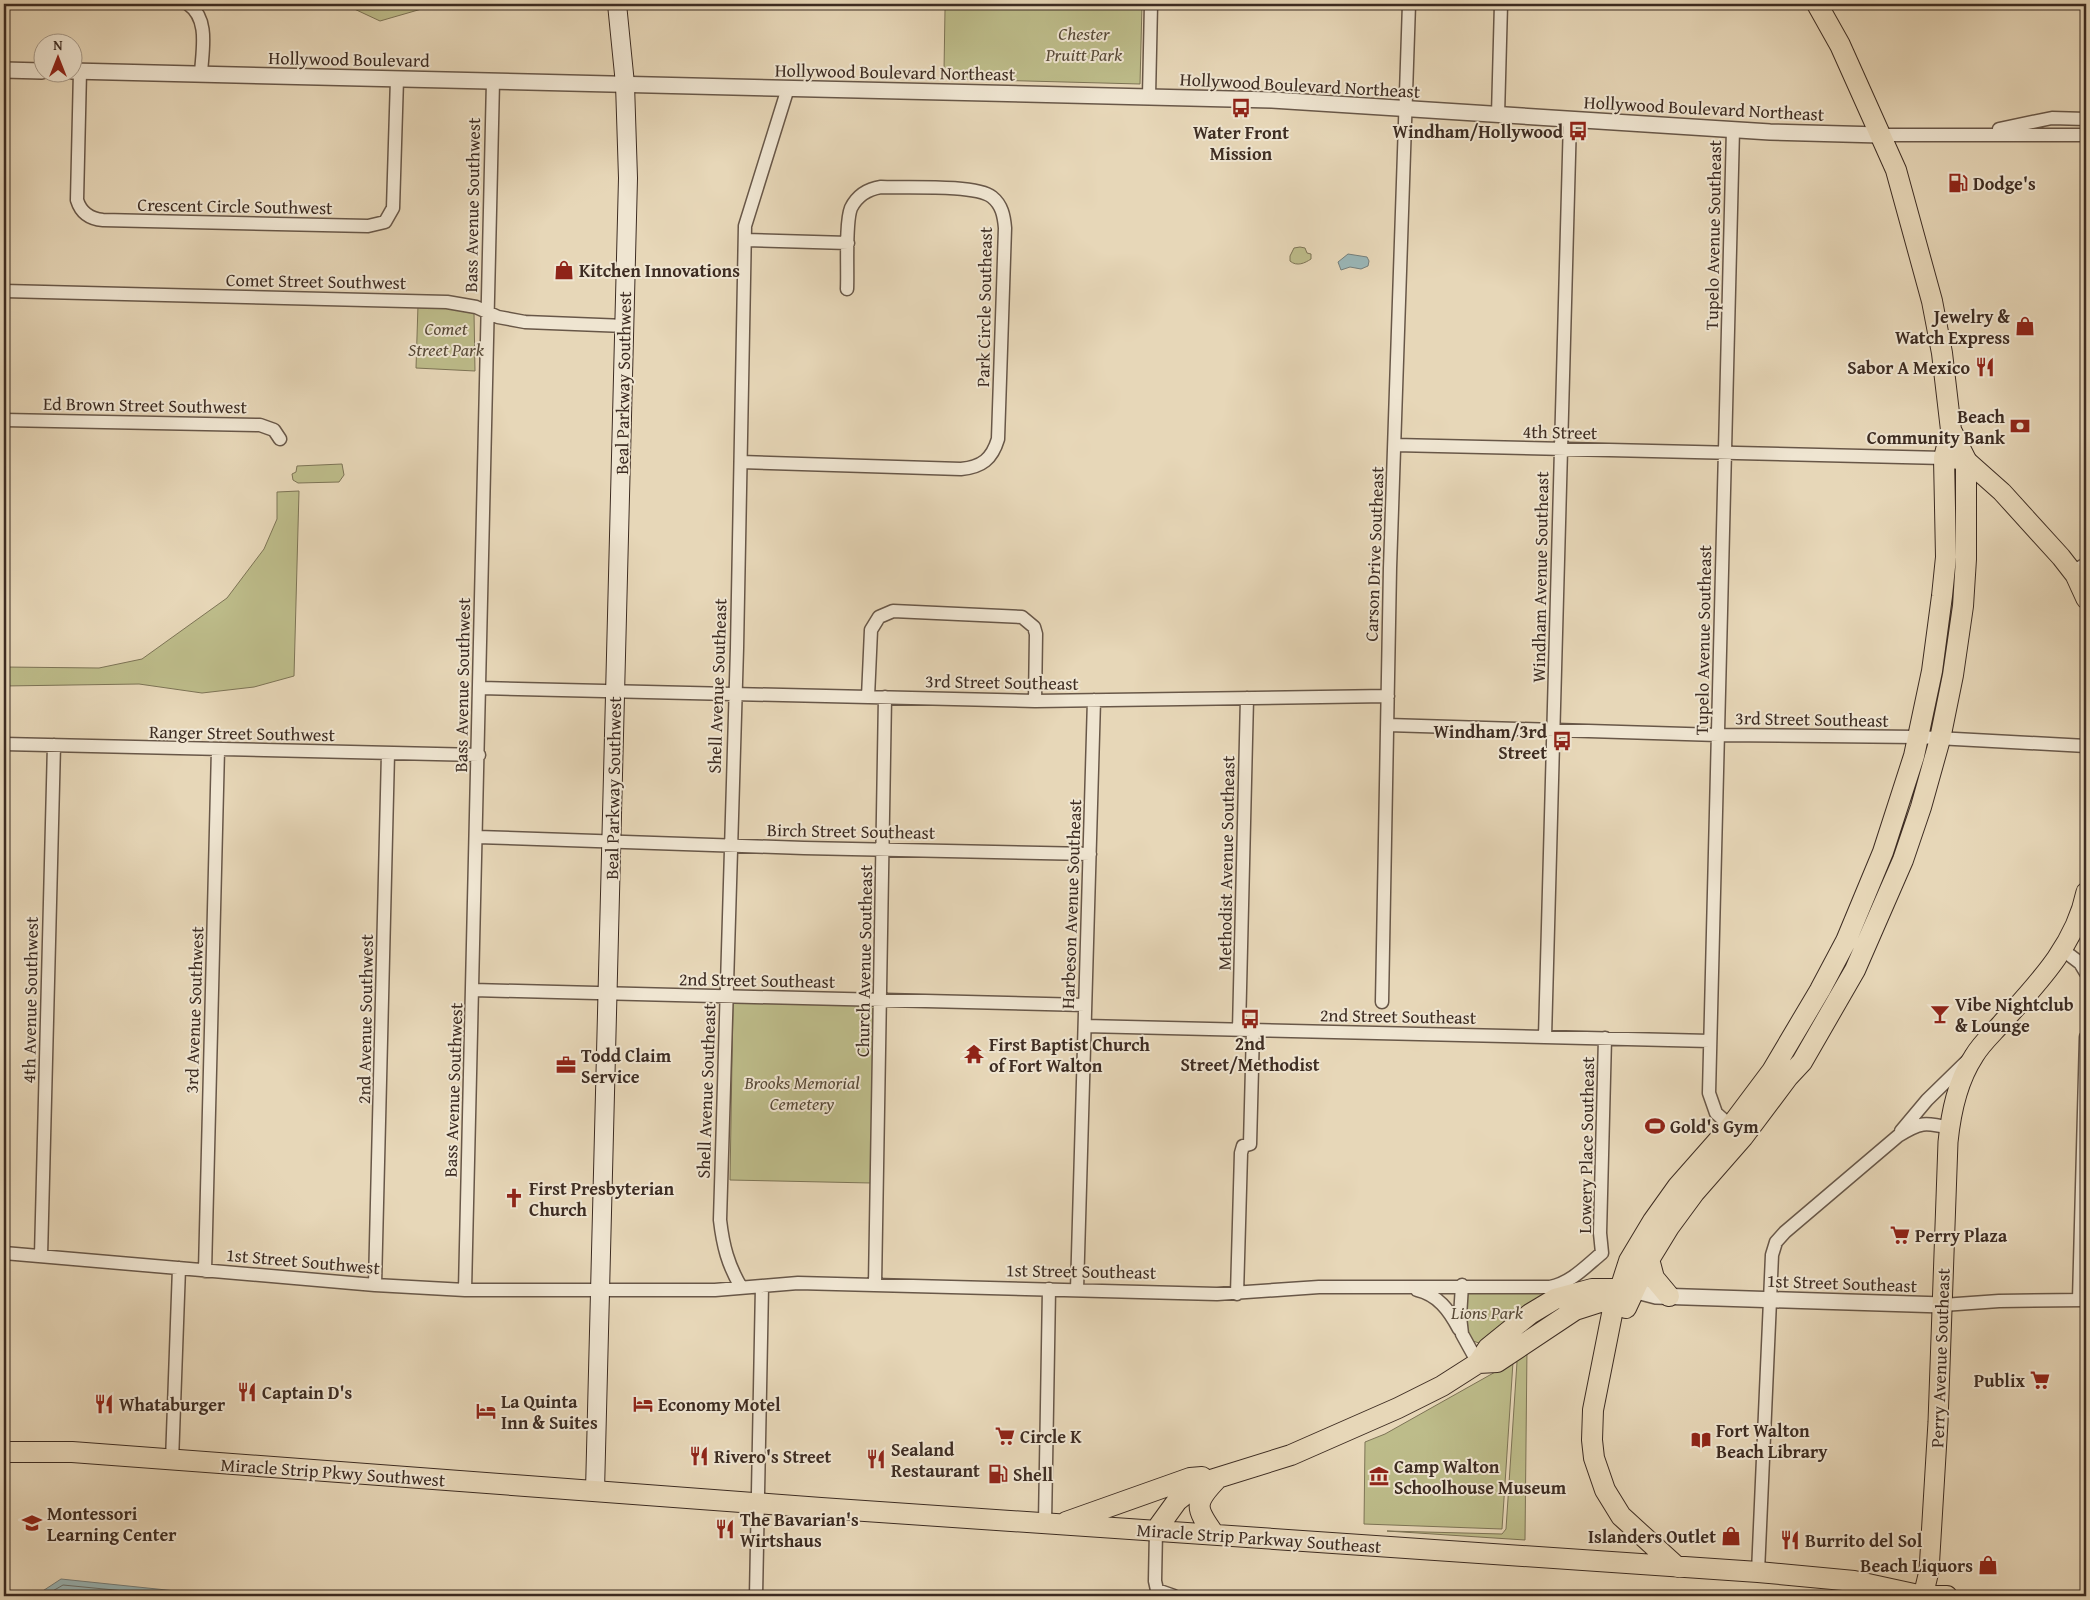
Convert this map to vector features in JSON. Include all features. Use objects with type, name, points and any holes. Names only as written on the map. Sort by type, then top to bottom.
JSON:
[{"type":"highway","points":[[1676,1567],[1621,1516],[1605,1490],[1594,1458],[1592,1426],[1597,1384],[1608,1342],[1622,1318],[1629,1261],[1653,1221],[1678,1186],[1736,1132],[1802,1062],[1860,960],[1903,860],[1921,807],[1940,740],[1953,675],[1962,606],[1966,559],[1966,460],[1951,430],[1942,353],[1921,254],[1896,170],[1840,45],[1817,4]]},
{"type":"highway","points":[[1478,1363],[1497,1362],[1575,1310],[1624,1296],[1736,1132],[1782,1056],[1846,941],[1883,852],[1901,800],[1918,737],[1932,671],[1942,603],[1946,557],[1944,458],[1951,430]]},
{"type":"highway","points":[[1649,1259],[1654,1278],[1662,1296]]},
{"type":"highway","points":[[1156,1530],[1182,1496],[1198,1484],[1291,1455],[1338,1436],[1434,1390],[1478,1363],[1488,1348],[1549,1303],[1581,1291],[1601,1288],[1624,1296]]},
{"type":"highway","points":[[1575,1310],[1585,1312],[1596,1321],[1608,1342]]},
{"type":"highway","name":"Miracle Strip Pkwy Southwest","points":[[4,1439],[72,1452]]},
{"type":"highway","name":"Miracle Strip Pkwy Southwest","points":[[4,1452],[72,1452],[595,1492]]},
{"type":"highway","points":[[1053,1524],[1190,1478],[1219,1477]]},
{"type":"highway","points":[[1214,1534],[1203,1519],[1199,1502],[1202,1495],[1219,1477]]},
{"type":"highway","name":"Miracle Strip Parkway Southeast","points":[[595,1492],[1758,1572],[1854,1581],[1923,1596],[1947,1596]]},
{"type":"main road","name":"Beal Parkway Southwest","points":[[595,1492],[628,178],[625,84],[617,4]]},
{"type":"main road","points":[[1944,458],[1966,460],[2002,492],[2079,568],[2086,599]]},
{"type":"main road","name":"Perry Avenue Southeast","points":[[1923,1596],[1929,1571],[1952,1112],[1960,1086],[1976,1053],[2047,972],[2063,950],[2078,922],[2086,892]]},
{"type":"street","points":[[188,4],[198,14],[202,22],[201,74]]},
{"type":"street","points":[[1149,96],[1151,4]]},
{"type":"street","name":"Carson Drive Southeast","points":[[1382,1002],[1390,568],[1409,4]]},
{"type":"street","points":[[1498,115],[1501,4]]},
{"type":"street","points":[[4,70],[32,71]]},
{"type":"street","name":"Hollywood Boulevard","points":[[82,71],[625,84]]},
{"type":"street","name":"Crescent Circle Southwest","points":[[76,82],[77,200],[83,212],[88,216],[99,220],[368,226],[385,222],[393,208],[397,79]]},
{"type":"street","name":"Bass Avenue Southwest","points":[[465,1290],[481,688],[480,625],[493,81]]},
{"type":"street","name":"Hollywood Boulevard Northeast","points":[[625,84],[1272,100],[1733,129],[1880,134],[2086,135]]},
{"type":"street","name":"Shell Avenue Southeast","points":[[741,1287],[728,1265],[723,1249],[720,1220],[741,462],[745,240],[746,226],[753,200],[788,88]]},
{"type":"street","name":"Hollywood Boulevard Northeast","points":[[1972,135],[2052,118],[2086,119]]},
{"type":"street","name":"Windham Avenue Southeast","points":[[1546,1037],[1570,119]]},
{"type":"street","name":"Tupelo Avenue Southeast","points":[[1733,129],[1709,1093],[1711,1104],[1716,1113],[1736,1132]]},
{"type":"street","name":"Park Circle Southeast","points":[[741,462],[961,470],[975,468],[984,463],[994,450],[998,439],[1005,228],[1004,215],[996,201],[986,194],[971,190],[873,188],[859,197],[850,210],[847,289]]},
{"type":"street","points":[[745,240],[848,243]]},
{"type":"street","name":"Comet Street Southwest","points":[[4,291],[447,302],[476,307],[498,317],[526,322],[625,326]]},
{"type":"street","name":"Ed Brown Street Southwest","points":[[4,420],[260,425],[274,430],[280,439]]},
{"type":"street","name":"4th Street","points":[[1395,445],[1944,458]]},
{"type":"street","points":[[868,697],[871,630],[879,617],[893,611],[1022,617],[1034,627],[1036,634],[1035,700]]},
{"type":"street","name":"3rd Street Southeast","points":[[481,688],[1035,700],[1388,696]]},
{"type":"street","name":"Church Avenue Southeast","points":[[875,1285],[884,849],[885,697]]},
{"type":"street","name":"Methodist Avenue Southeast","points":[[1239,1030],[1248,698]]},
{"type":"street","name":"Harbeson Avenue Southeast","points":[[1077,1290],[1094,700]]},
{"type":"street","name":"3rd Street Southeast","points":[[1388,726],[1718,736],[1918,737],[1940,740],[2086,746]]},
{"type":"street","name":"Ranger Street Southwest","points":[[4,744],[479,755]]},
{"type":"street","name":"4th Avenue Southwest","points":[[41,1256],[54,746]]},
{"type":"street","name":"3rd Avenue Southwest","points":[[205,1271],[218,750]]},
{"type":"street","name":"2nd Avenue Southwest","points":[[375,1285],[388,754]]},
{"type":"street","name":"Birch Street Southeast","points":[[477,837],[730,846],[1090,854]]},
{"type":"street","points":[[2063,950],[2080,963],[2086,973]]},
{"type":"street","name":"2nd Street Southeast","points":[[473,990],[1085,1005]]},
{"type":"street","name":"2nd Street Southeast","points":[[1085,1026],[1710,1041]]},
{"type":"street","points":[[1237,1294],[1241,1153],[1243,1146],[1250,1144],[1253,1030]]},
{"type":"street","points":[[2083,1300],[2086,1037]]},
{"type":"street","name":"Lowery Place Southeast","points":[[1561,1285],[1602,1252],[1600,1233],[1606,1038]]},
{"type":"street","points":[[1898,1136],[1906,1123],[1927,1100],[1976,1053]]},
{"type":"street","points":[[1758,1572],[1772,1255],[1776,1242],[1784,1232],[1898,1136],[1914,1126],[1925,1123],[1950,1128]]},
{"type":"street","name":"1st Street Southwest","points":[[4,1253],[375,1285],[465,1290],[600,1291]]},
{"type":"street","points":[[172,1461],[179,1268]]},
{"type":"street","name":"1st Street Southeast","points":[[600,1291],[741,1287],[798,1283],[1237,1294],[1318,1287],[1410,1288],[1462,1285],[1550,1287],[1561,1285]]},
{"type":"street","points":[[1462,1285],[1460,1317],[1462,1334]]},
{"type":"street","points":[[756,1596],[762,1286]]},
{"type":"street","points":[[1410,1288],[1431,1294],[1442,1302],[1478,1363]]},
{"type":"street","points":[[1049,1289],[1053,1524]]},
{"type":"street","name":"1st Street Southeast","points":[[1624,1296],[1943,1305],[1999,1301],[2083,1300]]},
{"type":"street","points":[[1156,1530],[1154,1581],[1157,1590],[1174,1596]]},
{"type":"green space","points":[[320,4],[430,4],[425,8],[380,21],[350,7]]},
{"type":"green space","name":"Chester Pruitt Park","points":[[1142,4],[1140,84],[948,78],[944,70],[945,10],[949,5]]},
{"type":"green space","points":[[1294,248],[1305,248],[1307,253],[1311,254],[1311,259],[1301,264],[1295,264],[1290,261],[1290,256]]},
{"type":"green space","name":"Comet Street Park","points":[[418,305],[449,306],[474,312],[475,371],[416,368]]},
{"type":"green space","points":[[342,464],[344,475],[339,482],[298,483],[293,480],[292,474],[296,472],[297,466]]},
{"type":"green space","points":[[299,491],[294,676],[254,687],[202,693],[139,684],[4,686],[4,667],[99,668],[142,659],[227,598],[264,549],[277,519],[277,492]]},
{"type":"green space","name":"Brooks Memorial Cemetery","points":[[733,1002],[874,1005],[871,1183],[730,1180]]},
{"type":"green space","name":"Lions Park","points":[[1560,1288],[1482,1344],[1473,1341],[1465,1328],[1468,1290]]},
{"type":"green space","points":[[1527,1348],[1525,1540],[1387,1531],[1502,1534],[1506,1529],[1517,1362],[1513,1359]]},
{"type":"green space","points":[[1513,1362],[1502,1529],[1364,1524],[1365,1442],[1385,1434]]},
{"type":"water","points":[[1348,254],[1367,257],[1369,261],[1368,266],[1361,269],[1350,267],[1341,270],[1338,262]]},
{"type":"water","points":[[61,1579],[224,1596],[35,1596]]},
{"type":"place","name":"Water Front Mission","points":[[1241,108]]},
{"type":"place","name":"Windham/Hollywood","points":[[1578,131]]},
{"type":"place","name":"Dodge's","points":[[1958,183]]},
{"type":"place","name":"Kitchen Innovations","points":[[564,270]]},
{"type":"place","name":"Jewelry & Watch Express","points":[[2025,326]]},
{"type":"place","name":"Sabor A Mexico","points":[[1985,367]]},
{"type":"place","name":"Beach Community Bank","points":[[2020,426]]},
{"type":"place","name":"Windham/3rd Street","points":[[1562,741]]},
{"type":"place","name":"Vibe Nightclub & Lounge","points":[[1940,1014]]},
{"type":"place","name":"2nd Street/Methodist","points":[[1250,1019]]},
{"type":"place","name":"First Baptist Church of Fort Walton","points":[[974,1054]]},
{"type":"place","name":"Todd Claim Service","points":[[566,1065]]},
{"type":"place","name":"Gold's Gym","points":[[1655,1126]]},
{"type":"place","name":"First Presbyterian Church","points":[[514,1198]]},
{"type":"place","name":"Perry Plaza","points":[[1900,1235]]},
{"type":"place","name":"Publix","points":[[2040,1380]]},
{"type":"place","name":"Captain D's","points":[[247,1392]]},
{"type":"place","name":"Whataburger","points":[[104,1404]]},
{"type":"place","name":"Economy Motel","points":[[643,1404]]},
{"type":"place","name":"La Quinta Inn & Suites","points":[[486,1411]]},
{"type":"place","name":"Circle K","points":[[1005,1436]]},
{"type":"place","name":"Fort Walton Beach Library","points":[[1701,1440]]},
{"type":"place","name":"Rivero's Street","points":[[699,1456]]},
{"type":"place","name":"Sealand Restaurant","points":[[876,1459]]},
{"type":"place","name":"Shell","points":[[998,1474]]},
{"type":"place","name":"Camp Walton Schoolhouse Museum","points":[[1379,1476]]},
{"type":"place","name":"Montessori Learning Center","points":[[32,1523]]},
{"type":"place","name":"The Bavarian's Wirtshaus","points":[[725,1529]]},
{"type":"place","name":"Islanders Outlet","points":[[1731,1536]]},
{"type":"place","name":"Burrito del Sol","points":[[1790,1540]]},
{"type":"place","name":"Beach Liquors","points":[[1988,1565]]}]
